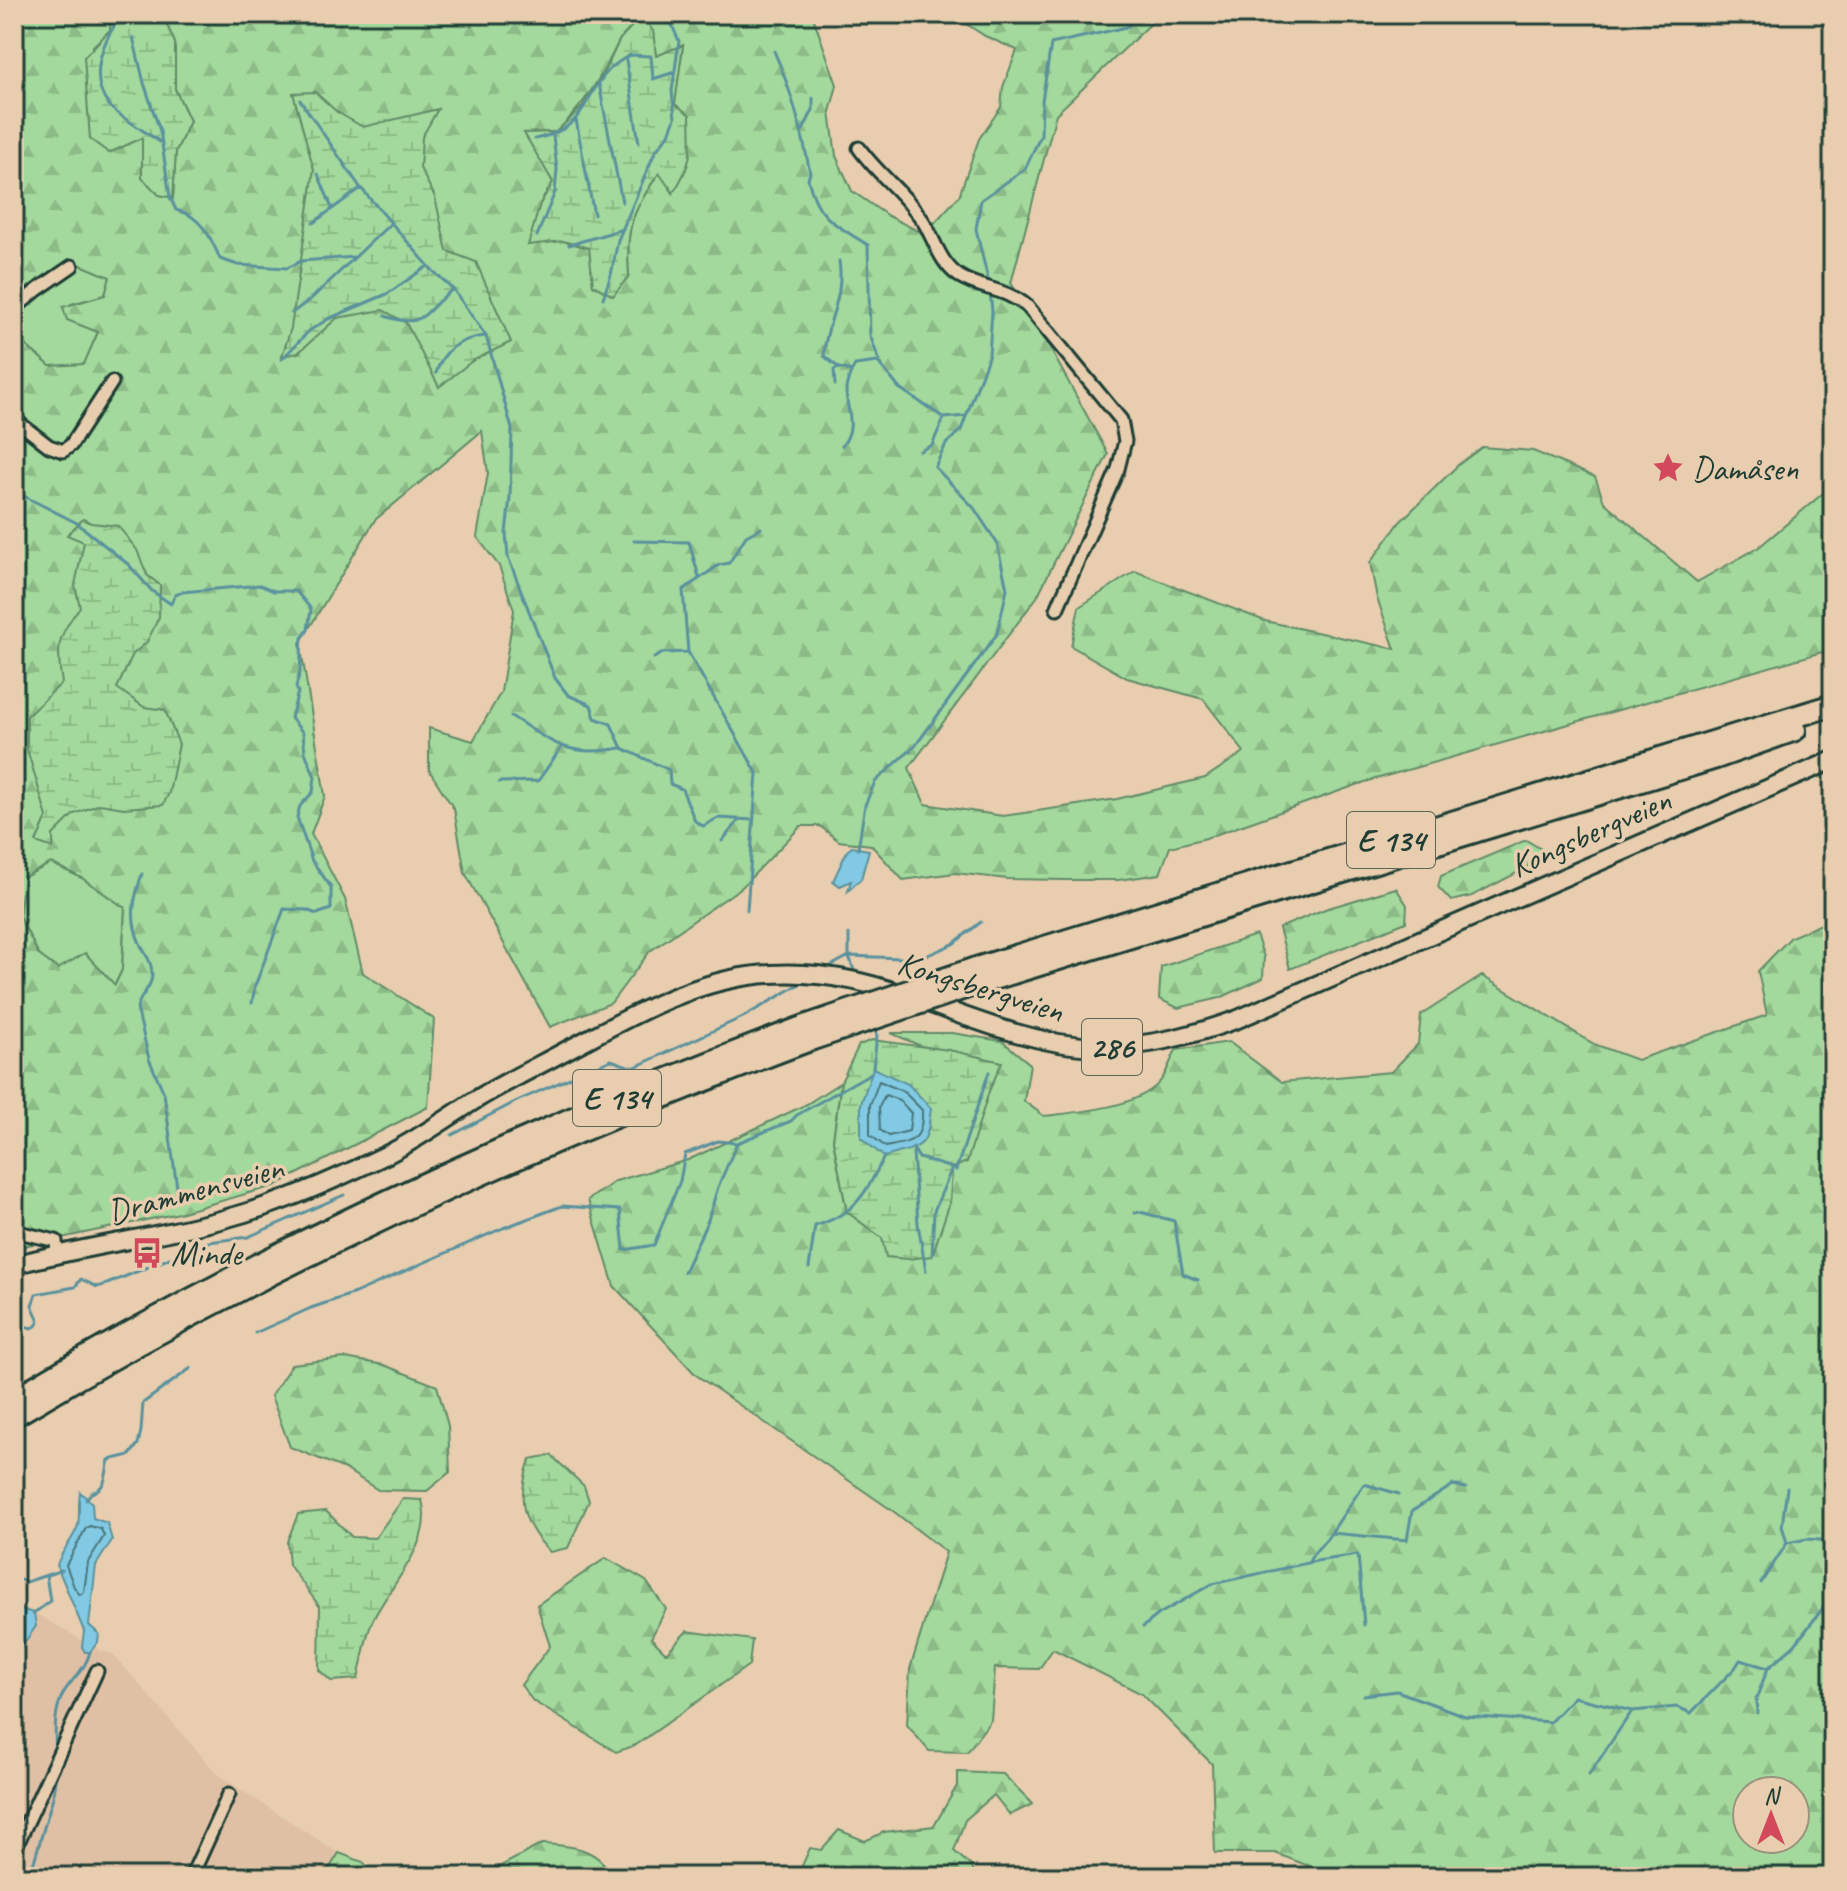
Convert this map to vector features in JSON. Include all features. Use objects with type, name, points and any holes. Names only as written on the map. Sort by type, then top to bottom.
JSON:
[{"type":"highway","name":"E 134","points":[[14,1399],[188,1300],[387,1200],[608,1102],[975,976],[1833,705]]},
{"type":"highway","name":"E 134","points":[[975,976],[1706,761],[1833,717]]},
{"type":"highway","name":"E 134","points":[[14,1416],[230,1295],[394,1214],[807,1033]]},
{"type":"main road","name":"Kongsbergveien","points":[[387,1154],[495,1089],[640,1012],[699,988],[748,976],[810,974],[865,981],[1001,1029],[1062,1044],[1099,1047],[1148,1045],[1196,1034],[1238,1019],[1833,760]]},
{"type":"main road","name":"Drammensveien","points":[[14,1265],[56,1248],[238,1215],[289,1197],[387,1154]]},
{"type":"street","points":[[859,148],[915,210],[941,256],[954,271],[970,281],[1014,296],[1028,307],[1121,420],[1125,441],[1118,469],[1057,609]]},
{"type":"street","points":[[14,309],[72,266]]},
{"type":"street","points":[[14,419],[49,446],[63,451],[71,445],[112,382]]},
{"type":"street","points":[[14,1231],[56,1248]]},
{"type":"street","points":[[14,1851],[97,1671]]},
{"type":"street","points":[[191,1877],[229,1794]]},
{"type":"shaded area","points":[[14,1601],[99,1650],[113,1654],[218,1775],[339,1853],[324,1877],[14,1877]]},
{"type":"green space","points":[[14,14],[111,14],[110,30],[92,47],[173,197],[176,151],[190,121],[175,89],[175,43],[162,14],[812,14],[837,85],[830,112],[836,156],[852,191],[888,216],[918,231],[927,231],[959,196],[979,139],[1001,107],[1003,87],[1017,50],[985,36],[960,20],[960,14],[1161,14],[1056,114],[1011,283],[1108,454],[1037,597],[909,768],[925,804],[1003,816],[1117,799],[1205,778],[1244,752],[1203,699],[1127,678],[1071,646],[1079,607],[1135,571],[1265,621],[1395,649],[1377,598],[1370,563],[1400,522],[1458,465],[1482,447],[1533,451],[1595,477],[1604,502],[1697,582],[1759,547],[1833,485],[1833,649],[1365,782],[1206,838],[1170,847],[1160,874],[1118,880],[1064,880],[1008,879],[955,873],[903,880],[871,845],[839,841],[820,826],[801,826],[742,887],[650,951],[611,1003],[550,1027],[465,873],[454,809],[429,770],[429,728],[473,741],[501,692],[514,610],[499,566],[477,537],[488,473],[482,431],[375,520],[300,643],[325,796],[311,834],[345,899],[363,973],[434,1019],[428,1107],[274,1186],[179,1213],[14,1248],[14,357],[24,344],[50,366],[84,364],[98,332],[67,320],[63,307],[105,295],[110,277],[79,264],[38,279],[14,306]],"holes":[[[653,31],[656,57],[683,46],[674,104],[673,192],[660,172],[632,220],[628,245],[629,276],[593,285],[590,248],[563,241],[540,204],[553,182],[525,133],[556,132],[592,88],[620,39]],[[51,863],[82,878],[125,908],[122,970],[115,985],[85,953],[58,969],[39,955],[19,916],[24,877]]]},
{"type":"green space","points":[[111,14],[162,14],[175,43],[175,89],[190,121],[176,151],[173,198],[159,195],[142,178],[142,138],[109,153],[90,139],[84,57],[110,30]]},
{"type":"green space","points":[[642,15],[653,31],[656,56],[683,45],[675,104],[690,115],[690,156],[673,193],[659,173],[642,198],[630,232],[629,276],[613,296],[593,285],[589,248],[563,241],[528,245],[540,204],[553,182],[524,133],[556,132],[581,108],[604,73],[620,39]]},
{"type":"green space","points":[[315,92],[337,112],[363,127],[438,109],[422,137],[420,168],[435,197],[447,251],[476,262],[511,342],[472,361],[439,387],[406,323],[383,310],[337,318],[298,353],[282,356],[291,328],[314,170],[293,93]]},
{"type":"green space","points":[[79,264],[110,277],[105,295],[71,304],[68,320],[98,332],[84,365],[50,366],[24,344],[14,357],[14,306],[38,279]]},
{"type":"green space","points":[[83,519],[118,526],[137,550],[147,575],[160,585],[159,617],[147,642],[133,654],[117,688],[144,707],[165,710],[179,744],[169,793],[163,805],[124,808],[100,804],[74,814],[53,835],[53,848],[36,842],[47,817],[27,749],[27,716],[62,683],[60,642],[80,607],[75,585],[84,542],[67,535]]},
{"type":"green space","points":[[1526,840],[1541,849],[1538,862],[1472,896],[1451,901],[1438,887],[1441,876]]},
{"type":"green space","points":[[51,863],[82,878],[125,908],[122,970],[114,986],[57,970],[39,955],[19,916],[24,877]]},
{"type":"green space","points":[[1396,888],[1407,905],[1406,922],[1290,969],[1279,928],[1325,909]]},
{"type":"green space","points":[[1833,919],[1833,1877],[1313,1877],[1309,1866],[1275,1853],[1215,1853],[1212,1764],[1142,1694],[1053,1649],[1039,1669],[995,1668],[991,1720],[967,1752],[929,1751],[907,1725],[910,1669],[946,1552],[893,1511],[696,1375],[614,1286],[588,1200],[616,1181],[688,1160],[807,1104],[841,1082],[833,1140],[847,1212],[882,1238],[950,1202],[952,1168],[1001,1062],[921,1046],[891,1033],[952,1033],[1002,1041],[1030,1064],[1024,1101],[1044,1116],[1108,1107],[1140,1096],[1153,1089],[1162,1079],[1176,1050],[1229,1042],[1282,1082],[1391,1072],[1418,1044],[1421,1015],[1482,976],[1594,1044],[1637,1060],[1767,1015],[1758,971],[1791,937]]},
{"type":"green space","points":[[1256,935],[1264,957],[1263,978],[1220,998],[1178,1008],[1159,999],[1161,967]]},
{"type":"green space","points":[[872,1040],[949,1050],[1002,1062],[989,1091],[967,1162],[952,1168],[950,1202],[932,1256],[908,1259],[886,1257],[882,1238],[847,1212],[833,1140],[841,1082],[859,1045]]},
{"type":"green space","points":[[345,1358],[384,1365],[437,1386],[448,1426],[450,1472],[427,1491],[378,1490],[345,1469],[290,1447],[271,1396],[292,1364]]},
{"type":"green space","points":[[551,1455],[584,1486],[589,1501],[568,1548],[550,1552],[527,1520],[523,1486],[530,1459]]},
{"type":"green space","points":[[403,1499],[422,1500],[424,1516],[417,1547],[371,1625],[358,1679],[331,1681],[319,1670],[320,1607],[289,1565],[287,1542],[298,1514],[326,1511],[352,1537],[375,1538]]},
{"type":"green space","points":[[606,1558],[646,1581],[666,1609],[651,1638],[666,1653],[687,1631],[752,1640],[749,1665],[636,1745],[616,1752],[533,1701],[521,1685],[550,1646],[537,1605]]},
{"type":"green space","points":[[958,1772],[1003,1774],[1033,1804],[1010,1815],[994,1795],[965,1820],[954,1851],[971,1866],[977,1877],[797,1877],[810,1848],[821,1850],[839,1830],[865,1841],[884,1832],[934,1826],[958,1784]]},
{"type":"green space","points":[[542,1844],[574,1847],[592,1854],[600,1859],[613,1877],[464,1877],[501,1866]]},
{"type":"green space","points":[[339,1853],[363,1862],[379,1877],[324,1877]]},
{"type":"water","points":[[852,847],[869,850],[861,879],[848,891],[851,881],[840,886],[833,881],[847,851]]},
{"type":"water","points":[[873,1068],[908,1084],[931,1108],[927,1132],[915,1148],[884,1157],[861,1138],[861,1104]]},
{"type":"water","points":[[80,1492],[92,1503],[93,1518],[107,1523],[112,1540],[96,1565],[89,1625],[99,1634],[98,1642],[90,1652],[85,1652],[82,1647],[84,1631],[57,1566],[78,1525]]},
{"type":"water","points":[[14,1608],[34,1613],[36,1626],[14,1658]]},
{"type":"waterway","points":[[123,14],[109,34],[100,58],[98,70],[102,95],[112,109],[160,142]]},
{"type":"waterway","points":[[603,298],[618,240],[655,152],[669,134],[675,118],[672,91],[679,41],[671,23],[674,14]]},
{"type":"waterway","points":[[989,284],[976,229],[981,200],[1025,169],[1041,135],[1042,101],[1051,44],[1127,27],[1138,14]]},
{"type":"waterway","points":[[133,37],[160,131],[170,197],[176,210],[192,217],[204,228],[220,259],[238,265],[287,268],[301,261],[355,257]]},
{"type":"waterway","points":[[774,51],[796,111],[810,173],[808,179],[817,204],[829,220],[868,245],[870,335],[881,366]]},
{"type":"waterway","points":[[535,139],[552,134],[574,121],[609,70],[630,55],[651,56],[653,79],[675,72]]},
{"type":"waterway","points":[[626,60],[639,143]]},
{"type":"waterway","points":[[599,84],[622,202]]},
{"type":"waterway","points":[[803,130],[813,110],[813,98]]},
{"type":"waterway","points":[[300,100],[360,187],[433,271],[453,289],[486,336],[512,429],[506,533],[508,557],[555,678],[568,695],[591,705],[595,718],[611,724],[622,748],[669,770],[670,784],[682,789],[695,821],[703,826],[718,818],[754,820]]},
{"type":"waterway","points":[[576,120],[594,215]]},
{"type":"waterway","points":[[537,236],[555,192],[557,169],[553,136]]},
{"type":"waterway","points":[[318,174],[332,208]]},
{"type":"waterway","points":[[313,223],[361,188]]},
{"type":"waterway","points":[[292,313],[391,223]]},
{"type":"waterway","points":[[569,245],[623,229]]},
{"type":"waterway","points":[[839,261],[839,288],[824,356],[839,368],[852,371]]},
{"type":"waterway","points":[[282,359],[309,331],[328,319],[387,294],[428,266]]},
{"type":"waterway","points":[[385,316],[416,320],[452,290]]},
{"type":"waterway","points":[[858,849],[865,805],[875,782],[916,745],[997,634],[1007,589],[997,543],[974,508],[935,467],[946,444],[961,430],[989,355],[990,291]]},
{"type":"waterway","points":[[436,373],[443,357],[454,346],[486,336]]},
{"type":"waterway","points":[[842,446],[850,425],[846,397],[849,376],[855,365],[878,362],[899,388],[944,418],[966,416]]},
{"type":"waterway","points":[[835,385],[834,370],[839,368]]},
{"type":"waterway","points":[[920,451],[932,445],[944,418]]},
{"type":"waterway","points":[[14,491],[77,523],[129,565],[152,591],[171,604],[175,595],[182,592],[260,585],[274,591],[296,591],[311,609],[308,630],[302,638],[298,692],[291,718],[303,733],[305,752],[315,777],[313,792],[300,806],[297,817],[312,861],[331,887],[331,909],[317,914],[284,909],[255,986],[252,1003]]},
{"type":"waterway","points":[[747,910],[757,773],[688,652],[683,590],[719,565],[729,563],[746,536],[761,528]]},
{"type":"waterway","points":[[634,541],[689,542],[699,577]]},
{"type":"waterway","points":[[654,658],[663,653],[688,652]]},
{"type":"waterway","points":[[511,716],[562,746],[587,751],[621,748]]},
{"type":"waterway","points":[[499,782],[538,781],[561,748]]},
{"type":"waterway","points":[[722,841],[739,820]]},
{"type":"waterway","points":[[142,874],[133,916],[152,975],[137,1008],[149,1059],[164,1093],[177,1188],[183,1197]]},
{"type":"waterway","points":[[825,969],[849,956],[901,958],[928,955],[953,944],[981,922]]},
{"type":"waterway","points":[[849,934],[849,956],[856,976]]},
{"type":"waterway","points":[[452,1135],[517,1101],[611,1060],[633,1068],[745,1016],[805,981]]},
{"type":"waterway","points":[[873,1025],[877,1036],[873,1068]]},
{"type":"waterway","points":[[952,1168],[956,1170],[989,1072]]},
{"type":"waterway","points":[[255,1333],[562,1206],[620,1210],[624,1250],[654,1245],[680,1181],[685,1154],[718,1141],[737,1143],[791,1121],[871,1073]]},
{"type":"waterway","points":[[684,1272],[708,1220],[737,1143]]},
{"type":"waterway","points":[[913,1148],[919,1158],[952,1168],[934,1211],[932,1256]]},
{"type":"waterway","points":[[913,1152],[918,1224],[926,1271]]},
{"type":"waterway","points":[[809,1268],[815,1226],[850,1208],[871,1182],[884,1157]]},
{"type":"waterway","points":[[14,1319],[21,1320],[23,1326],[36,1326],[39,1321],[32,1305],[36,1294],[75,1287],[81,1279],[97,1287],[107,1284],[209,1242],[248,1237],[344,1195]]},
{"type":"waterway","points":[[1135,1213],[1174,1221],[1183,1274],[1198,1280]]},
{"type":"waterway","points":[[86,1500],[103,1484],[109,1460],[130,1455],[138,1444],[143,1403],[191,1368]]},
{"type":"waterway","points":[[1331,1533],[1364,1484],[1399,1494]]},
{"type":"waterway","points":[[1309,1562],[1331,1533],[1407,1540],[1412,1511],[1453,1485],[1466,1488]]},
{"type":"waterway","points":[[1787,1488],[1782,1526],[1787,1543]]},
{"type":"waterway","points":[[1761,1583],[1787,1543],[1807,1539],[1833,1541]]},
{"type":"waterway","points":[[1143,1627],[1159,1614],[1212,1584],[1358,1555],[1364,1625]]},
{"type":"waterway","points":[[14,1577],[26,1582],[62,1570]]},
{"type":"waterway","points":[[33,1614],[50,1601],[46,1575]]},
{"type":"waterway","points":[[1364,1695],[1397,1691],[1465,1716],[1550,1722],[1574,1697],[1632,1711],[1677,1707],[1691,1713],[1740,1660],[1768,1668],[1794,1646],[1826,1604],[1833,1601]]},
{"type":"waterway","points":[[56,1749],[58,1707],[64,1691],[84,1666],[90,1652]]},
{"type":"waterway","points":[[1757,1713],[1756,1699],[1768,1668]]},
{"type":"waterway","points":[[1589,1775],[1632,1711]]},
{"type":"waterway","points":[[34,1877],[33,1865],[53,1797],[56,1772]]},
{"type":"place","name":"Damåsen","points":[[1668,468]]},
{"type":"place","name":"Minde","points":[[147,1253]]}]
